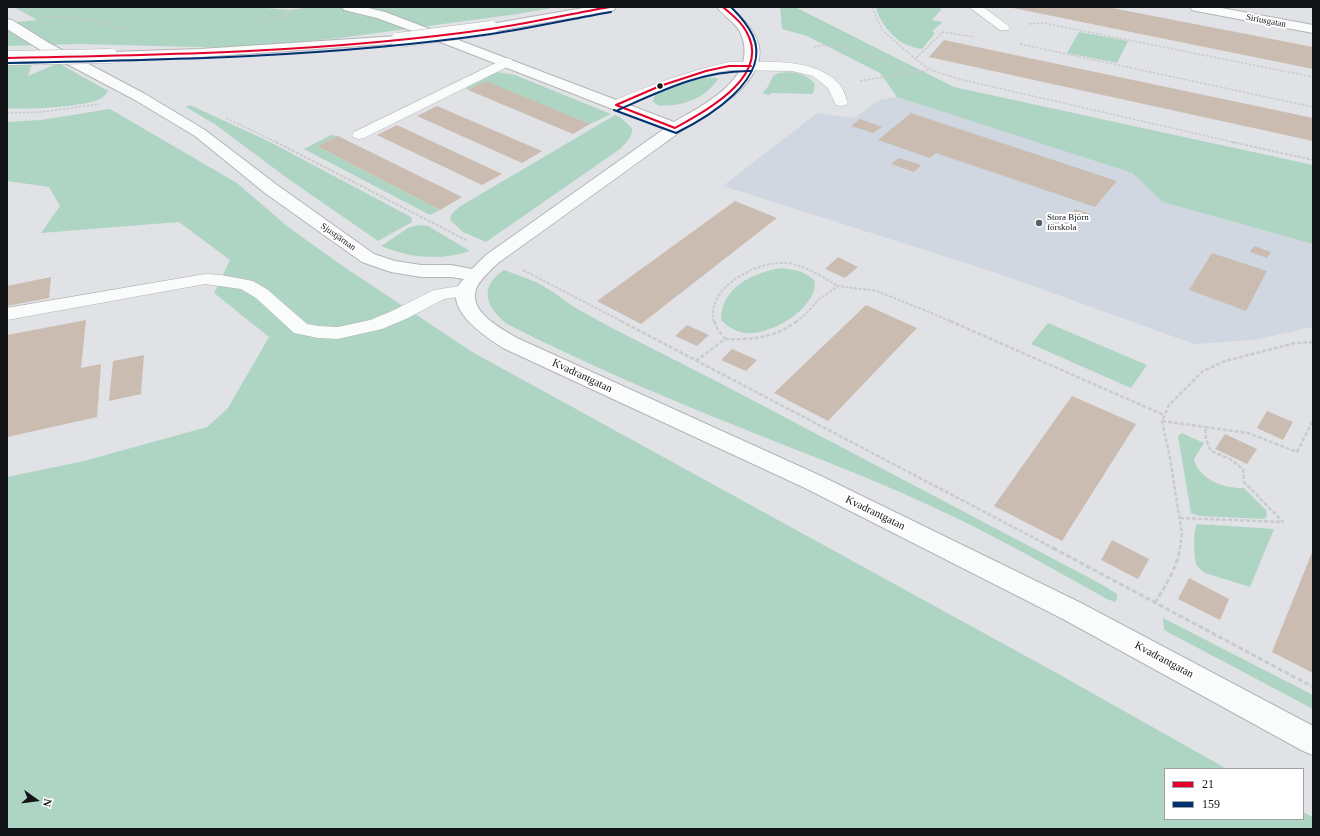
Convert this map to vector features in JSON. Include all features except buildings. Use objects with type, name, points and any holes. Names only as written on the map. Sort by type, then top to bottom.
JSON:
[{"type":"street","points":[[348,7],[381,15],[675,128]]},
{"type":"street","points":[[8,58],[200,53],[398,40],[491,28],[610,7]]},
{"type":"street","points":[[471,283],[492,259],[675,128],[720,101],[743,80],[750,66],[753,52],[748,34],[723,7]]},
{"type":"street","name":"Siriusgatan","points":[[1196,7],[1313,29]]},
{"type":"street","name":"Sjustjärnan","points":[[8,24],[44,46],[140,97],[200,133],[271,189],[368,258],[391,266],[421,271],[451,271],[471,283]]},
{"type":"street","name":"Kvadrantgatan","points":[[471,283],[467,300],[471,311],[482,324],[510,343],[813,482],[1072,610],[1313,741]]},
{"type":"lane","points":[[975,7],[1004,27]]},
{"type":"lane","points":[[359,135],[506,62]]},
{"type":"lane","points":[[616,105],[660,86],[706,71],[729,66],[792,67],[818,73],[834,86],[841,102]]},
{"type":"lane","points":[[7,314],[181,282],[205,279],[221,280],[247,285],[262,294],[301,329],[338,333],[375,325],[399,315],[440,294],[471,283]]},
{"type":"path","points":[[258,24],[306,7]]},
{"type":"path","points":[[872,7],[882,30],[920,63],[931,70],[970,82],[1313,160]]},
{"type":"path","points":[[8,24],[37,18],[61,16],[78,18],[136,31]]},
{"type":"path","points":[[1313,77],[1043,23],[1004,27],[1008,42],[1313,106]]},
{"type":"path","points":[[916,58],[943,32]]},
{"type":"path","points":[[792,67],[810,49],[819,45],[828,45],[872,56],[916,72]]},
{"type":"path","points":[[863,81],[931,70]]},
{"type":"path","points":[[725,339],[719,332],[713,319],[715,303],[725,287],[739,276],[776,262],[795,265],[815,272],[838,286],[877,291],[918,307],[1164,415]]},
{"type":"path","points":[[518,267],[929,482],[1313,687]]},
{"type":"path","points":[[696,361],[725,339],[744,340],[770,336],[788,328],[805,315],[818,300],[838,286]]},
{"type":"path","points":[[1155,603],[1167,582],[1179,555],[1182,534],[1170,458],[1162,422],[1169,405],[1203,371],[1225,361],[1295,343],[1313,342]]},
{"type":"path","points":[[1162,422],[1248,432],[1297,452],[1313,420]]},
{"type":"path","points":[[1180,518],[1283,522],[1244,482],[1243,469],[1230,459],[1211,451],[1206,439],[1205,427]]},
{"type":"shaded area","name":"Stora Björn förskola","points":[[897,97],[1132,173],[1164,202],[1313,244],[1313,327],[1254,340],[1194,344],[994,272],[723,186],[817,113],[854,118],[880,100]]},
{"type":"green space","points":[[14,7],[254,7],[290,10],[312,7],[557,7],[517,14],[340,38],[233,48],[80,44],[7,46],[7,23],[37,20]]},
{"type":"green space","points":[[780,7],[795,7],[954,87],[1313,165],[1313,244],[1163,202],[1132,173],[897,97],[880,73],[807,36],[782,29]]},
{"type":"green space","points":[[876,7],[936,7],[942,9],[932,20],[943,22],[932,31],[935,33],[922,49],[916,48],[902,43],[887,29],[877,12]]},
{"type":"green space","points":[[1079,32],[1128,41],[1117,63],[1067,53]]},
{"type":"green space","points":[[32,64],[28,76],[56,64],[60,64],[108,91],[102,98],[83,104],[27,109],[7,108],[7,65]]},
{"type":"green space","points":[[497,72],[515,75],[611,114],[590,124],[486,82],[468,90],[466,88]]},
{"type":"green space","points":[[790,72],[804,75],[813,81],[815,84],[813,94],[772,93],[769,95],[762,93],[767,88],[773,76],[779,73]]},
{"type":"green space","points":[[699,77],[718,79],[709,90],[693,100],[665,106],[658,105],[653,102],[655,94]]},
{"type":"green space","points":[[190,105],[270,142],[411,217],[412,222],[378,241],[287,178],[216,125],[186,107]]},
{"type":"green space","points":[[110,109],[237,183],[288,227],[347,269],[474,353],[1062,676],[1225,768],[1164,768],[1164,820],[1304,820],[1304,812],[1313,817],[1313,829],[7,829],[7,477],[84,461],[207,427],[228,408],[269,337],[214,293],[230,260],[179,222],[41,233],[60,206],[49,187],[7,181],[7,122],[41,120]]},
{"type":"green space","points":[[615,115],[620,117],[632,128],[630,137],[620,149],[486,242],[463,232],[450,220],[451,215],[459,207]]},
{"type":"green space","points":[[331,135],[338,136],[317,146],[440,210],[430,215],[304,149]]},
{"type":"green space","points":[[418,225],[428,226],[470,251],[448,256],[425,257],[403,253],[381,246],[408,228]]},
{"type":"green space","points":[[781,268],[804,273],[815,281],[810,299],[795,315],[776,327],[755,333],[739,332],[729,327],[721,320],[722,308],[726,299],[733,290],[750,278],[770,270]]},
{"type":"green space","points":[[504,270],[536,282],[574,307],[610,327],[718,382],[1101,584],[1117,594],[1117,599],[1115,602],[1107,599],[1002,541],[913,498],[865,477],[654,392],[594,366],[507,324],[494,311],[488,297],[488,290],[491,283]]},
{"type":"green space","points":[[1048,323],[1147,365],[1131,388],[1031,344]]},
{"type":"green space","points":[[1182,433],[1204,443],[1194,459],[1201,472],[1221,485],[1244,488],[1266,510],[1267,515],[1265,519],[1199,516],[1191,513],[1178,436]]},
{"type":"green space","points":[[1197,524],[1274,529],[1250,587],[1205,573],[1198,567],[1195,560],[1194,543]]},
{"type":"green space","points":[[1163,618],[1313,695],[1313,709],[1164,630]]},
{"type":"transit line","name":"21","points":[[7,58],[249,51],[370,42],[490,29],[610,7]]},
{"type":"transit line","name":"21","points":[[616,105],[675,128],[703,112],[731,91],[742,79],[750,65],[752,50],[746,30],[737,19],[723,7]]},
{"type":"transit line","name":"159","points":[[614,110],[676,133],[726,102],[739,90],[749,77],[755,64],[757,51],[754,37],[745,22],[731,7]]},
{"type":"transit line","name":"159","points":[[7,63],[250,56],[371,47],[491,34],[611,12]]},
{"type":"transit line","name":"21","points":[[616,105],[660,86],[706,71],[729,66],[751,66]]},
{"type":"transit line","name":"159","points":[[618,110],[672,86],[687,81],[715,73],[729,71],[751,71]]},
{"type":"place","name":"Stora Björn förskola","points":[[1039,223]]}]
